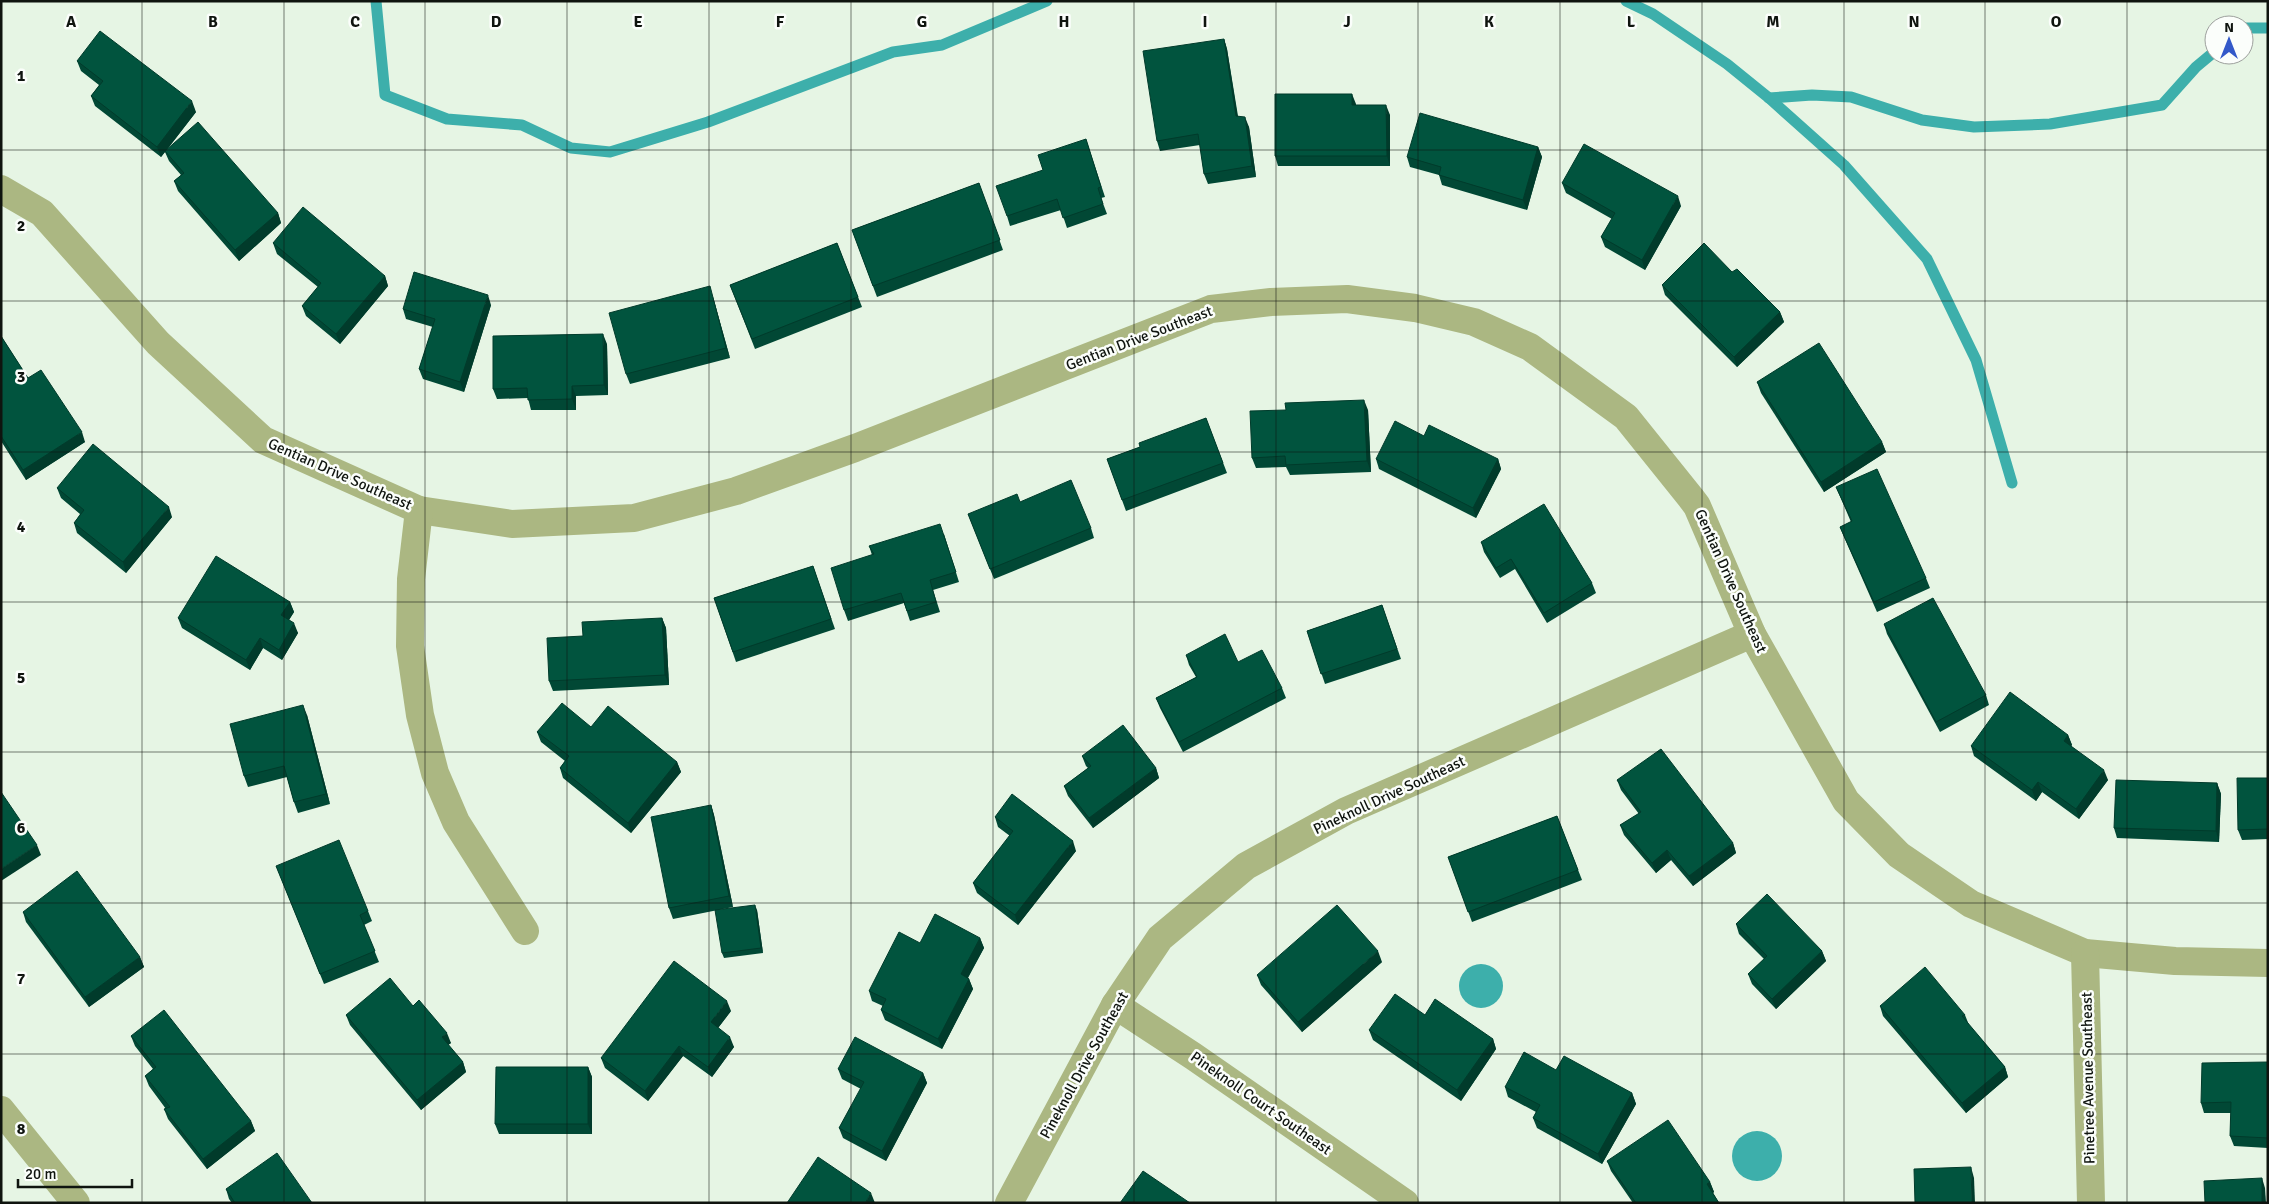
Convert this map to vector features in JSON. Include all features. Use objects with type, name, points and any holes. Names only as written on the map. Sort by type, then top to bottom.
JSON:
[{"type":"street","name":"Gentian Drive Southeast","points":[[1,189],[42,213],[158,343],[263,440],[419,510],[512,524],[634,518],[736,491],[810,465],[1211,309],[1271,302],[1347,299],[1415,308],[1474,322],[1530,347],[1626,417],[1698,506],[1752,634],[1846,800],[1899,856],[1971,904],[2085,953],[2175,961],[2268,963]]},
{"type":"street","points":[[419,510],[411,579],[410,646],[420,715],[435,773],[456,822],[525,931]]},
{"type":"street","name":"Pineknoll Drive Southeast","points":[[1009,1203],[1115,1005],[1160,938],[1246,866],[1346,811],[1752,634]]},
{"type":"street","name":"Pinetree Avenue Southeast","points":[[2085,953],[2091,1203]]},
{"type":"street","name":"Pineknoll Court Southeast","points":[[1115,1005],[1193,1056],[1405,1203]]},
{"type":"street","points":[[1,1110],[76,1203]]},
{"type":"water","points":[[1477,964],[1485,964],[1497,970],[1503,986],[1497,1002],[1485,1008],[1477,1008],[1465,1002],[1459,990],[1459,982],[1465,970]]},
{"type":"water","points":[[1752,1131],[1762,1131],[1775,1138],[1782,1151],[1782,1161],[1775,1174],[1762,1181],[1752,1181],[1743,1177],[1736,1170],[1732,1161],[1732,1151],[1736,1142],[1743,1135]]},
{"type":"building","points":[[100,31],[192,101],[157,147],[91,96],[103,81],[77,61]]},
{"type":"building","points":[[1224,39],[1236,116],[1245,117],[1252,166],[1204,174],[1198,134],[1157,141],[1143,51]]},
{"type":"building","points":[[1275,94],[1352,94],[1352,105],[1386,105],[1387,156],[1275,156]]},
{"type":"building","points":[[1420,113],[1538,147],[1523,200],[1439,175],[1441,167],[1407,157]]},
{"type":"building","points":[[198,122],[278,213],[235,250],[174,181],[184,173],[165,151]]},
{"type":"building","points":[[1086,139],[1101,187],[1098,188],[1103,204],[1063,218],[1057,199],[1007,216],[996,186],[1043,170],[1038,155]]},
{"type":"building","points":[[1584,144],[1678,196],[1642,260],[1601,237],[1615,213],[1562,183]]},
{"type":"building","points":[[979,183],[1000,240],[873,286],[852,230]]},
{"type":"building","points":[[303,207],[385,276],[336,334],[302,306],[321,283],[273,243]]},
{"type":"building","points":[[837,243],[858,297],[752,339],[730,285]]},
{"type":"building","points":[[1704,243],[1732,272],[1737,269],[1780,312],[1734,357],[1662,285]]},
{"type":"building","points":[[414,272],[488,295],[460,382],[419,369],[435,319],[403,309]]},
{"type":"building","points":[[710,286],[726,348],[626,374],[609,313]]},
{"type":"building","points":[[603,334],[604,385],[572,386],[572,399],[528,400],[527,388],[493,389],[493,336]]},
{"type":"building","points":[[1,336],[28,378],[41,370],[82,432],[23,470],[1,436]]},
{"type":"building","points":[[1819,343],[1882,442],[1821,482],[1757,382]]},
{"type":"building","points":[[1364,400],[1367,461],[1286,465],[1285,456],[1252,458],[1250,411],[1286,410],[1285,403]]},
{"type":"building","points":[[1206,418],[1223,463],[1122,500],[1107,459],[1140,447],[1139,443]]},
{"type":"building","points":[[1395,421],[1424,436],[1429,425],[1498,459],[1473,508],[1376,459]]},
{"type":"building","points":[[93,444],[169,507],[123,562],[74,523],[84,510],[57,488]]},
{"type":"building","points":[[1877,469],[1926,578],[1874,602],[1840,527],[1852,521],[1836,487]]},
{"type":"building","points":[[1071,480],[1091,528],[990,569],[968,514],[1017,494],[1020,502]]},
{"type":"building","points":[[1544,504],[1592,583],[1544,613],[1511,559],[1496,568],[1481,542]]},
{"type":"building","points":[[940,524],[956,572],[930,580],[936,602],[907,611],[901,593],[844,610],[831,568],[874,554],[869,546]]},
{"type":"building","points":[[216,556],[290,602],[281,615],[294,623],[279,650],[260,638],[246,660],[178,618]]},
{"type":"building","points":[[813,566],[831,619],[733,652],[714,598]]},
{"type":"building","points":[[1933,598],[1986,695],[1936,722],[1884,624]]},
{"type":"building","points":[[1382,605],[1397,649],[1321,674],[1307,631]]},
{"type":"building","points":[[662,618],[665,675],[549,681],[547,638],[583,636],[582,622]]},
{"type":"building","points":[[1225,634],[1238,662],[1262,650],[1282,688],[1179,742],[1156,698],[1197,677],[1186,655]]},
{"type":"building","points":[[2010,692],[2068,735],[2064,741],[2104,770],[2076,809],[2038,782],[2032,790],[1971,746]]},
{"type":"building","points":[[562,703],[591,727],[608,706],[677,762],[628,823],[560,768],[569,756],[537,732]]},
{"type":"building","points":[[303,705],[326,794],[294,802],[284,766],[244,776],[230,724]]},
{"type":"building","points":[[1123,725],[1156,768],[1089,818],[1064,786],[1091,766],[1082,756]]},
{"type":"building","points":[[1661,749],[1733,843],[1689,876],[1667,850],[1652,863],[1620,825],[1641,812],[1617,780]]},
{"type":"building","points":[[2237,778],[2268,778],[2268,829],[2238,830]]},
{"type":"building","points":[[2116,780],[2217,783],[2216,831],[2114,828]]},
{"type":"building","points":[[1,792],[37,845],[1,869]]},
{"type":"building","points":[[1012,794],[1073,841],[1015,915],[973,883],[1013,831],[995,817]]},
{"type":"building","points":[[711,805],[729,896],[669,908],[651,817]]},
{"type":"building","points":[[1557,816],[1578,870],[1468,912],[1448,857]]},
{"type":"building","points":[[339,840],[368,911],[360,915],[375,951],[320,974],[276,866]]},
{"type":"building","points":[[77,871],[140,957],[85,997],[23,912]]},
{"type":"building","points":[[1767,894],[1822,951],[1772,999],[1748,974],[1767,956],[1736,924]]},
{"type":"building","points":[[755,905],[761,948],[722,953],[715,910]]},
{"type":"building","points":[[1337,905],[1378,951],[1298,1022],[1257,975]]},
{"type":"building","points":[[935,914],[980,938],[961,974],[969,979],[938,1039],[881,1010],[886,999],[869,991],[899,932],[920,943]]},
{"type":"building","points":[[674,961],[727,1001],[711,1022],[730,1037],[708,1067],[679,1046],[645,1091],[601,1058]]},
{"type":"building","points":[[1925,967],[1965,1015],[1962,1016],[2005,1067],[1962,1103],[1880,1006]]},
{"type":"building","points":[[390,978],[413,1006],[419,1000],[447,1033],[442,1037],[463,1062],[417,1100],[346,1015]]},
{"type":"building","points":[[1395,994],[1425,1015],[1435,999],[1493,1039],[1457,1090],[1369,1030]]},
{"type":"building","points":[[164,1010],[251,1121],[203,1159],[164,1109],[170,1107],[145,1076],[156,1067],[131,1036]]},
{"type":"building","points":[[855,1037],[923,1073],[882,1151],[839,1128],[864,1082],[838,1069]]},
{"type":"building","points":[[1524,1052],[1556,1070],[1564,1056],[1632,1093],[1598,1154],[1533,1118],[1540,1105],[1505,1087]]},
{"type":"building","points":[[2268,1062],[2268,1138],[2230,1136],[2231,1102],[2201,1103],[2202,1063]]},
{"type":"building","points":[[496,1067],[588,1067],[588,1124],[495,1124]]},
{"type":"building","points":[[1668,1120],[1710,1182],[1707,1184],[1719,1203],[1636,1203],[1607,1161]]},
{"type":"building","points":[[277,1153],[312,1203],[235,1203],[226,1189]]},
{"type":"building","points":[[818,1157],[871,1193],[865,1203],[787,1203]]},
{"type":"building","points":[[1971,1167],[1972,1203],[1915,1203],[1914,1169]]},
{"type":"building","points":[[1143,1171],[1190,1203],[1120,1203]]},
{"type":"building","points":[[2262,1178],[2262,1203],[2205,1203],[2204,1181]]},
{"type":"waterway","points":[[376,1],[385,95],[447,119],[522,125],[571,148],[610,152],[708,122],[893,52],[942,45],[1047,1]]},
{"type":"waterway","points":[[1626,1],[1653,14],[1727,64],[1769,98],[1844,165],[1927,259],[1976,360],[2012,483]]},
{"type":"waterway","points":[[2254,28],[2268,28]]},
{"type":"waterway","points":[[1769,98],[1812,95],[1851,97],[1922,120],[1974,127],[2050,124],[2162,105],[2204,60]]}]
